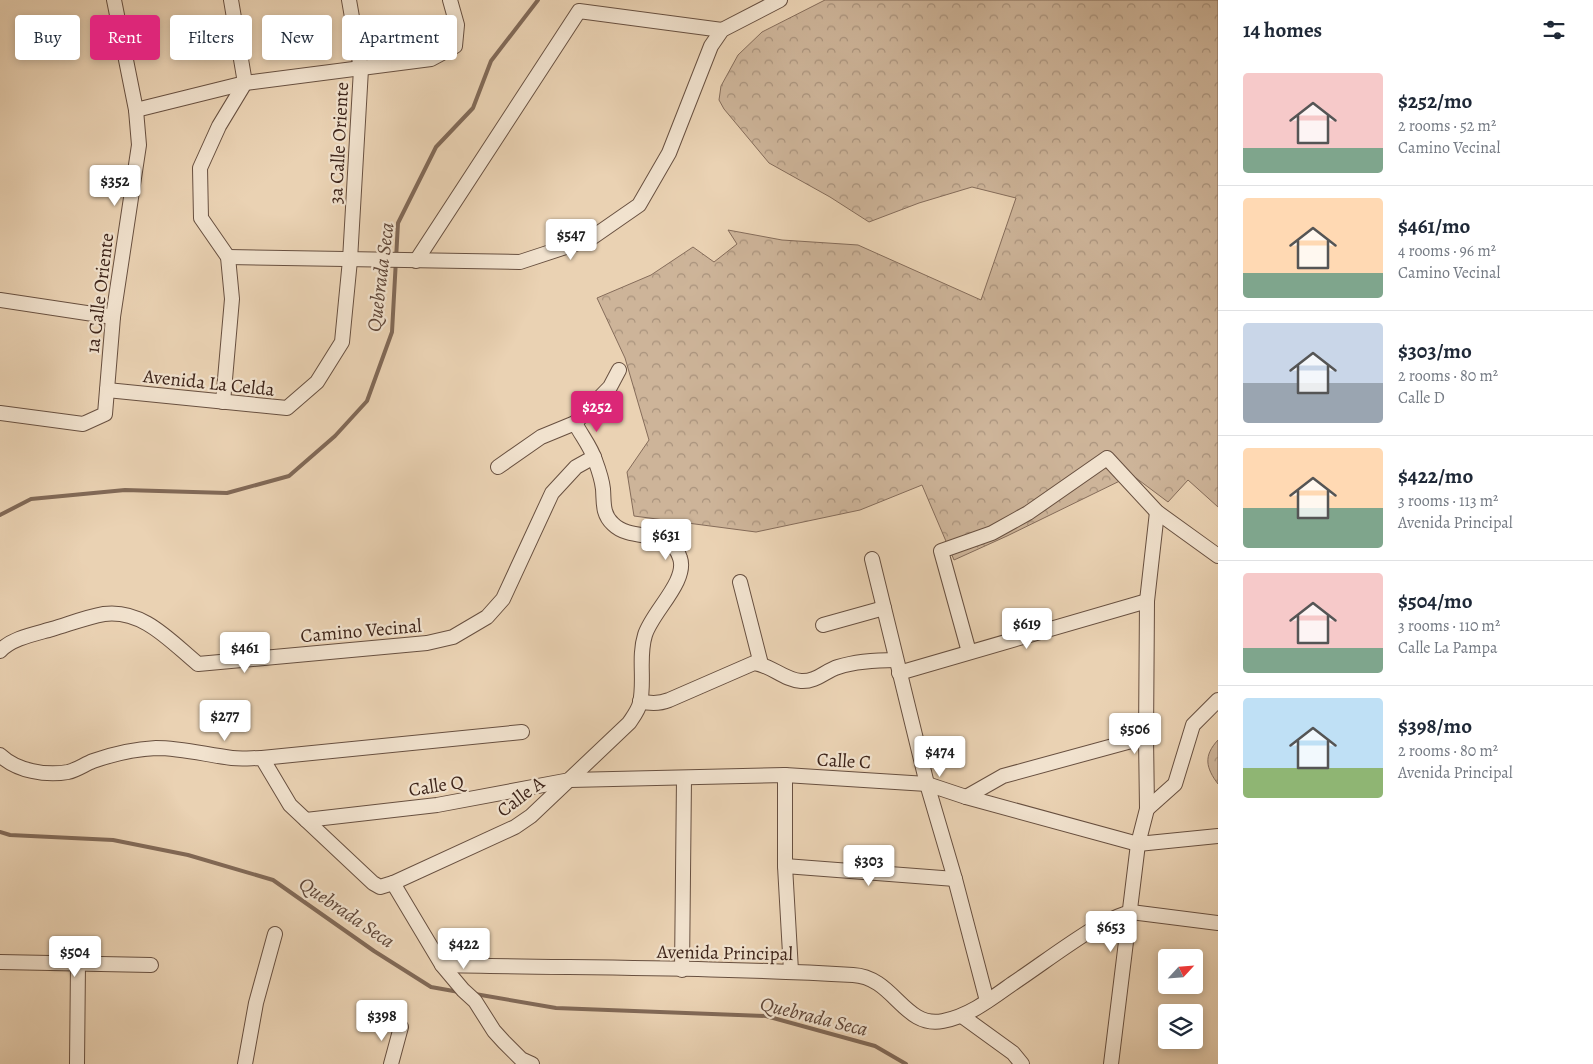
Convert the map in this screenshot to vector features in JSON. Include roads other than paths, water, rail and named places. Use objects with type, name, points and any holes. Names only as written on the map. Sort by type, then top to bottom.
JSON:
[{"type":"street","name":"1a Calle Oriente","points":[[0,413],[83,424],[105,414],[113,317],[139,145],[136,110],[114,0]]},
{"type":"street","points":[[222,402],[232,300],[228,257],[201,218],[200,168],[219,126],[245,83],[231,0]]},
{"type":"street","name":"3a Calle Oriente","points":[[348,0],[361,68],[350,260]]},
{"type":"street","points":[[136,110],[245,83],[431,59],[455,46],[457,25],[450,0]]},
{"type":"street","points":[[228,257],[520,262],[590,239],[640,205],[669,153],[711,46],[722,30],[780,0]]},
{"type":"street","points":[[416,261],[579,11],[722,30]]},
{"type":"street","name":"Avenida La Celda","points":[[107,390],[287,408],[317,382],[342,342],[350,260]]},
{"type":"street","points":[[0,300],[113,317]]},
{"type":"street","points":[[498,467],[541,437],[575,423],[610,387],[618,370]]},
{"type":"street","points":[[575,423],[594,457],[603,488],[602,500],[605,512],[613,525],[625,531],[666,540],[675,546],[681,562],[682,568],[679,576],[655,614],[645,635],[640,701],[650,704],[669,700],[754,663],[761,664],[787,678],[802,681],[820,677],[836,668],[874,660],[897,666],[969,652],[1147,601]]},
{"type":"street","name":"Camino Vecinal","points":[[0,651],[6,644],[31,635],[104,614],[128,615],[146,622],[198,664],[427,643],[453,637],[487,618],[504,599],[552,493],[576,467],[594,457]]},
{"type":"street","points":[[969,652],[941,551],[992,533],[1028,513],[1107,458],[1158,512],[1218,556]]},
{"type":"street","points":[[1111,1064],[1138,844],[1147,809],[1147,601],[1158,512]]},
{"type":"street","points":[[872,559],[927,784],[955,879],[987,1002]]},
{"type":"street","points":[[740,582],[761,664]]},
{"type":"street","points":[[823,624],[884,608]]},
{"type":"street","points":[[1147,809],[1175,784],[1192,725],[1218,700]]},
{"type":"street","name":"Calle A","points":[[393,883],[515,827],[531,816],[629,723],[637,711],[640,701]]},
{"type":"street","points":[[0,755],[6,761],[26,770],[69,772],[93,761],[121,753],[157,748],[234,758],[262,758],[522,732]]},
{"type":"street","points":[[966,797],[1003,776],[1146,737]]},
{"type":"street","points":[[262,758],[290,805],[373,883],[380,887],[393,883],[442,965],[462,990],[475,1001],[494,1031],[520,1059],[532,1064]]},
{"type":"street","points":[[785,775],[785,866],[791,971]]},
{"type":"street","name":"Calle C","points":[[570,780],[785,775],[927,784],[966,797],[1138,844]]},
{"type":"street","points":[[682,970],[684,778]]},
{"type":"street","name":"Calle Q","points":[[306,820],[437,805],[570,780]]},
{"type":"street","points":[[1138,844],[1218,836]]},
{"type":"street","points":[[785,866],[955,879]]},
{"type":"street","name":"Avenida Principal","points":[[442,965],[791,971],[857,975],[871,978],[886,988],[912,1014],[927,1021],[941,1022],[962,1016],[987,1002],[1080,937],[1118,915],[1131,912],[1218,923]]},
{"type":"street","points":[[246,1064],[256,1003],[275,934]]},
{"type":"street","points":[[0,962],[151,965]]},
{"type":"street","points":[[77,1064],[78,964]]},
{"type":"street","points":[[962,1016],[1013,1053],[1022,1064]]},
{"type":"street","points":[[391,1064],[401,1027]]},
{"type":"waterway","name":"Quebrada Seca","points":[[0,515],[31,499],[125,490],[227,493],[289,476],[335,436],[367,401],[392,332],[398,223],[436,147],[473,108],[491,61],[538,0]]},
{"type":"waterway","name":"Quebrada Seca","points":[[0,832],[10,835],[113,840],[188,855],[273,880],[374,951],[431,987],[459,992]]},
{"type":"waterway","name":"Quebrada Seca","points":[[475,994],[556,1008],[766,1016],[875,1046],[906,1064]]}]
